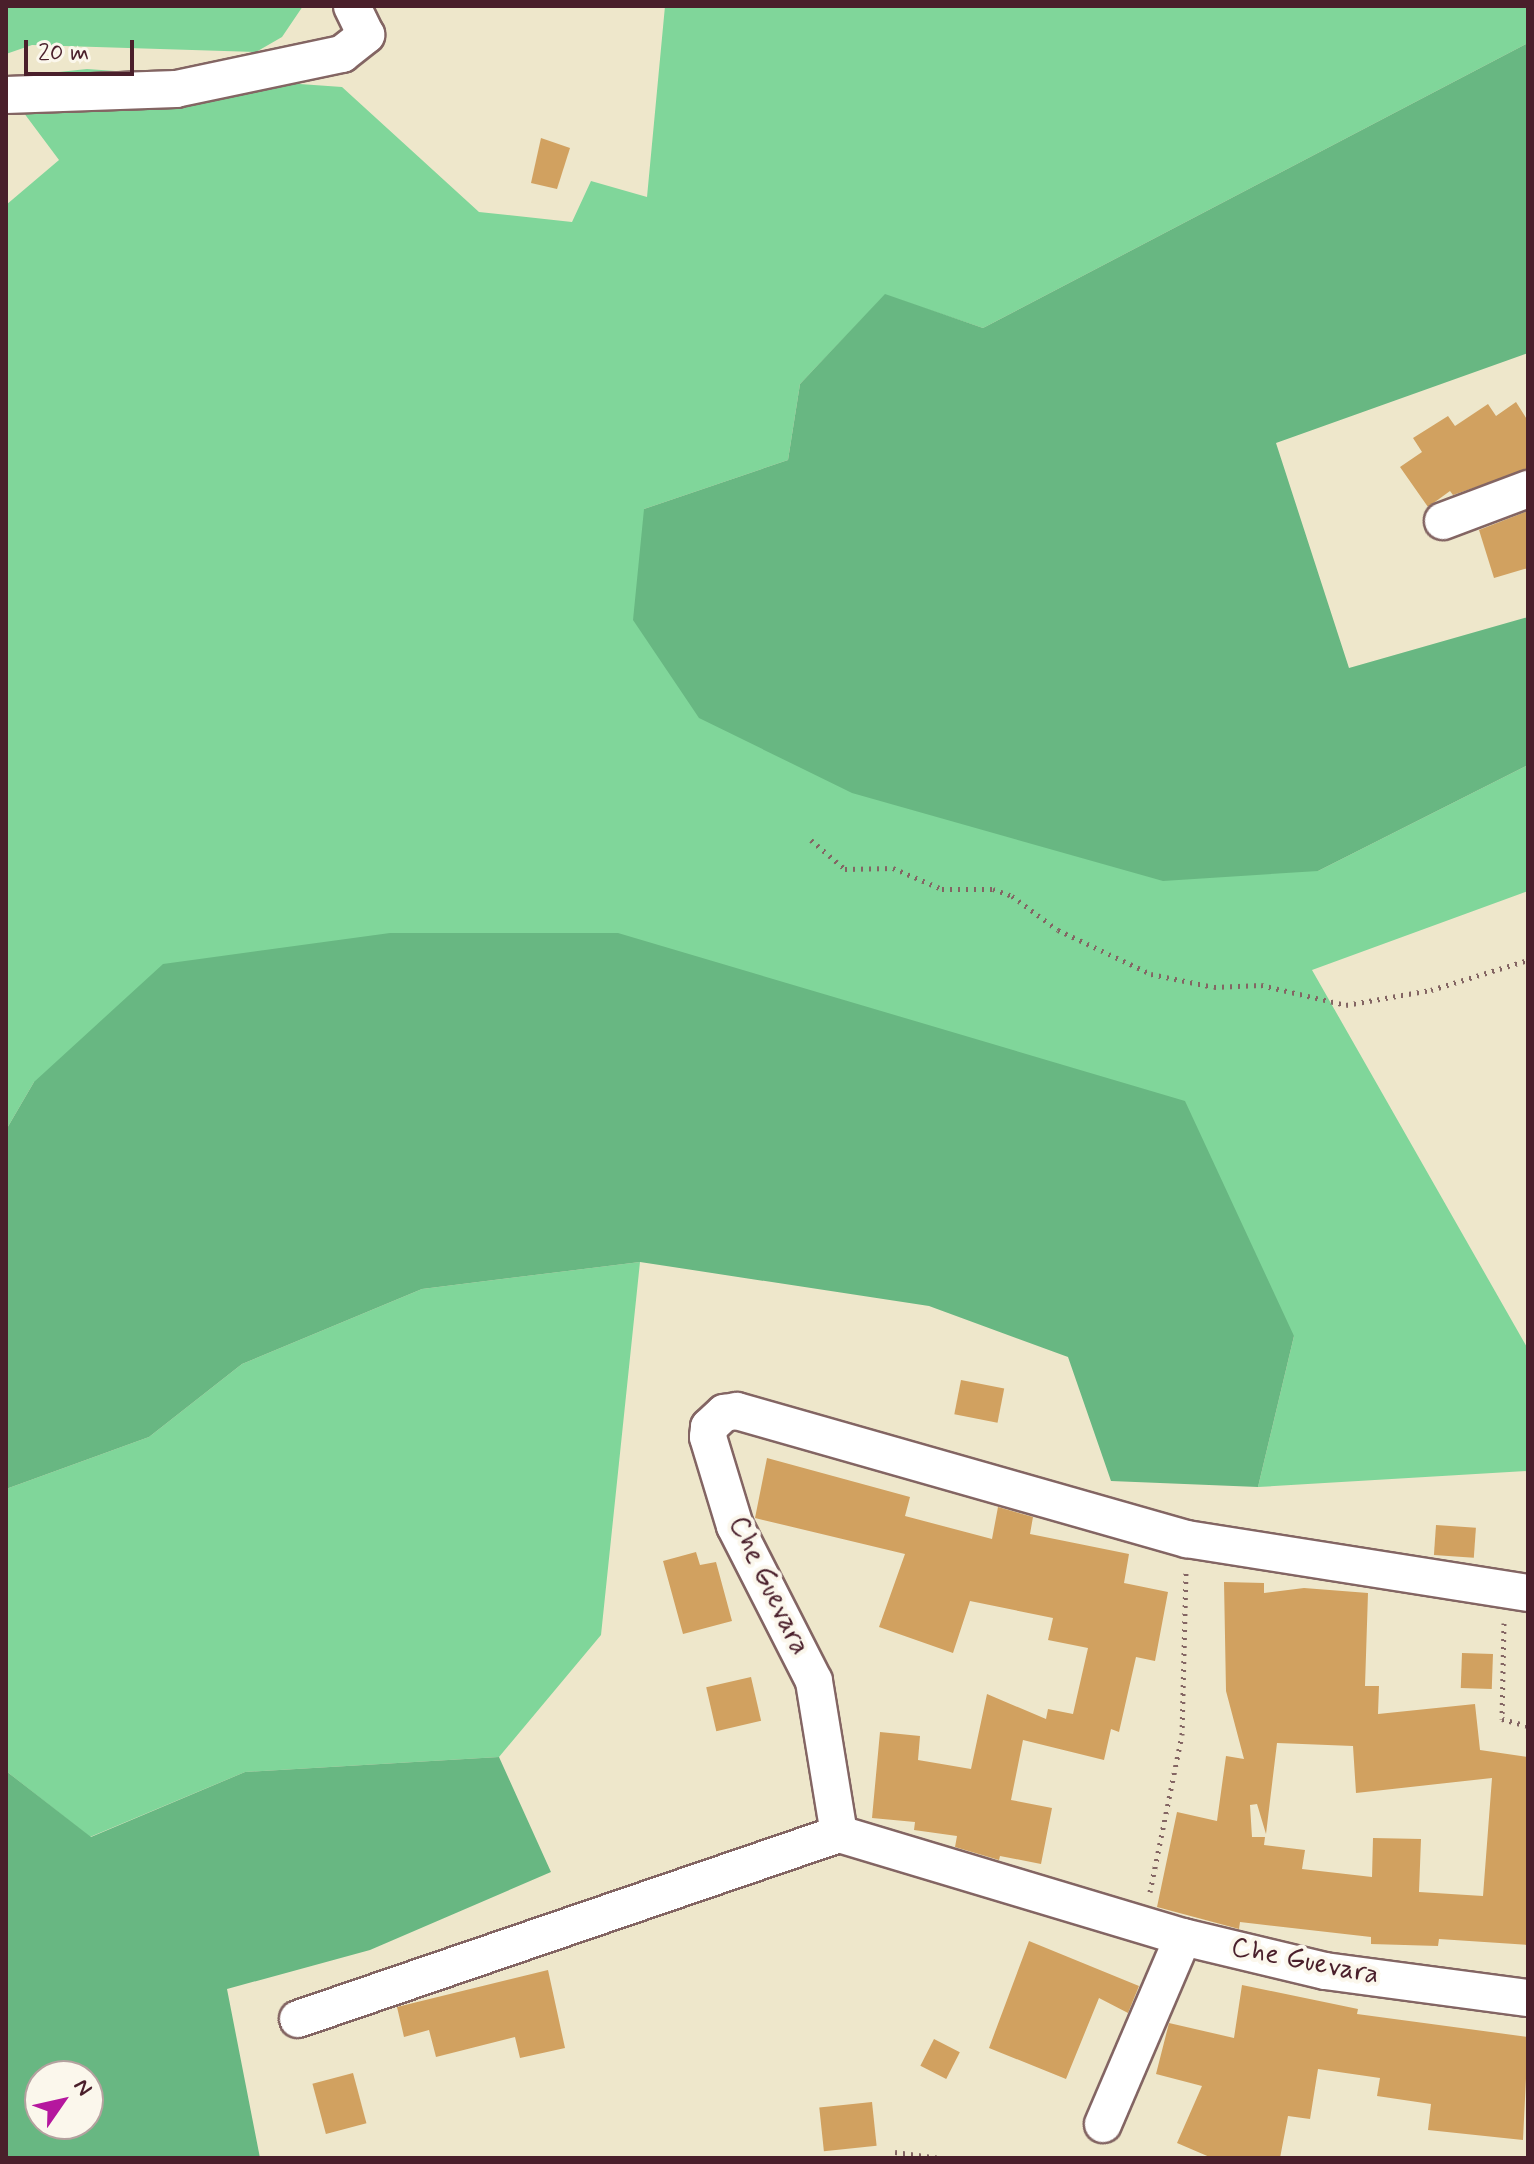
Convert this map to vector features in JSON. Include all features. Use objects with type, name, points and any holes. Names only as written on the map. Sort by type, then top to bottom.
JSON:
[{"type":"street","points":[[6,95],[176,89],[268,72],[361,44],[364,29],[352,6]]},
{"type":"street","points":[[1443,521],[1528,489]]},
{"type":"street","name":"Che Guevara","points":[[1517,1592],[1187,1539],[737,1411],[716,1419],[708,1437],[735,1526],[814,1681],[839,1834],[1183,1937],[1325,1971],[1528,1998]]},
{"type":"street","points":[[298,2019],[839,1834]]},
{"type":"street","points":[[1103,2124],[1183,1937]]},
{"type":"path","points":[[811,840],[845,869],[893,868],[942,889],[1003,892],[1058,930],[1151,974],[1214,987],[1261,985],[1346,1005],[1419,993],[1528,960]]},
{"type":"path","points":[[1144,1925],[1182,1735],[1187,1539]]},
{"type":"path","points":[[1517,1592],[1502,1719],[1528,1726]]},
{"type":"path","points":[[895,2152],[940,2158]]},
{"type":"green space","points":[[6,6],[303,6],[282,37],[256,52],[32,45],[6,54]]},
{"type":"green space","points":[[665,6],[1528,6],[1528,43],[983,328],[885,295],[800,384],[788,460],[644,509],[1318,871],[1528,765],[1528,891],[1312,970],[1528,1349],[1528,1471],[1258,1487],[1294,1336],[34,1082],[6,1130],[6,205],[59,160],[6,89],[40,74],[87,69],[342,87],[479,212],[572,222],[591,181],[647,197]]},
{"type":"green space","points":[[1528,43],[1528,353],[1276,443],[1349,668],[1528,617],[1528,765],[1318,871],[1163,881],[852,793],[699,718],[633,620],[644,509],[788,460],[800,384],[885,294],[983,328]]},
{"type":"green space","points":[[390,933],[618,933],[1185,1101],[1294,1336],[1258,1487],[1111,1481],[1068,1357],[929,1306],[640,1262],[422,1289],[242,1364],[149,1437],[6,1489],[6,1130],[34,1082],[163,964]]},
{"type":"green space","points":[[640,1262],[601,1635],[499,1757],[245,1772],[90,1837],[6,1771],[6,1489],[149,1437],[242,1364],[422,1289]]},
{"type":"green space","points":[[499,1757],[551,1872],[370,1950],[227,1989],[260,2158],[6,2158],[6,1771],[91,1837],[245,1772]]},
{"type":"building","points":[[541,138],[570,148],[557,189],[531,183]]},
{"type":"building","points":[[1516,402],[1528,421],[1528,469],[1453,495],[1450,491],[1428,507],[1400,467],[1422,452],[1413,438],[1448,416],[1455,426],[1488,404],[1496,416]]},
{"type":"building","points":[[1528,511],[1528,568],[1494,578],[1479,530]]},
{"type":"building","points":[[961,1380],[1004,1388],[998,1423],[954,1414]]},
{"type":"building","points":[[767,1458],[910,1497],[905,1516],[992,1539],[998,1507],[1033,1517],[1030,1534],[1129,1554],[1124,1583],[1168,1592],[1155,1661],[1136,1657],[1119,1732],[1111,1729],[1104,1760],[1023,1740],[1011,1800],[1052,1808],[1041,1864],[1000,1856],[999,1860],[955,1847],[957,1836],[914,1830],[915,1822],[872,1818],[880,1732],[920,1736],[918,1760],[971,1769],[987,1694],[1046,1719],[1048,1709],[1073,1714],[1088,1648],[1048,1640],[1053,1618],[970,1601],[953,1653],[879,1627],[905,1554],[755,1518]]},
{"type":"building","points":[[1436,1525],[1476,1528],[1474,1558],[1434,1555]]},
{"type":"building","points":[[696,1552],[700,1565],[716,1562],[732,1621],[683,1634],[663,1561]]},
{"type":"building","points":[[1224,1582],[1264,1583],[1264,1593],[1304,1588],[1368,1593],[1365,1686],[1379,1686],[1378,1714],[1475,1704],[1480,1750],[1528,1757],[1528,1945],[1439,1939],[1438,1946],[1371,1944],[1371,1937],[1240,1922],[1239,1929],[1157,1907],[1177,1812],[1217,1821],[1226,1756],[1244,1759],[1226,1691]],"holes":[[[1277,1743],[1353,1746],[1356,1793],[1492,1778],[1483,1896],[1419,1892],[1421,1839],[1373,1838],[1372,1877],[1302,1869],[1305,1850],[1264,1845],[1265,1837],[1252,1837],[1250,1805],[1257,1804],[1266,1834]]]},
{"type":"building","points":[[1462,1653],[1493,1654],[1492,1689],[1461,1688]]},
{"type":"building","points":[[751,1677],[761,1721],[716,1731],[706,1687]]},
{"type":"building","points":[[1029,1941],[1139,1986],[1128,2013],[1099,1998],[1066,2079],[989,2048]]},
{"type":"building","points":[[548,1970],[565,2048],[520,2058],[515,2037],[436,2057],[429,2030],[404,2037],[397,2007]]},
{"type":"building","points":[[1242,1985],[1358,2009],[1357,2014],[1528,2037],[1523,2140],[1428,2130],[1431,2104],[1377,2096],[1380,2078],[1318,2069],[1310,2119],[1288,2116],[1280,2158],[1212,2158],[1177,2143],[1202,2086],[1156,2074],[1169,2023],[1234,2038]]},
{"type":"building","points":[[934,2039],[960,2052],[946,2079],[920,2066]]},
{"type":"building","points":[[353,2073],[366,2123],[326,2134],[312,2084]]},
{"type":"building","points":[[872,2102],[877,2146],[824,2151],[819,2108]]}]
